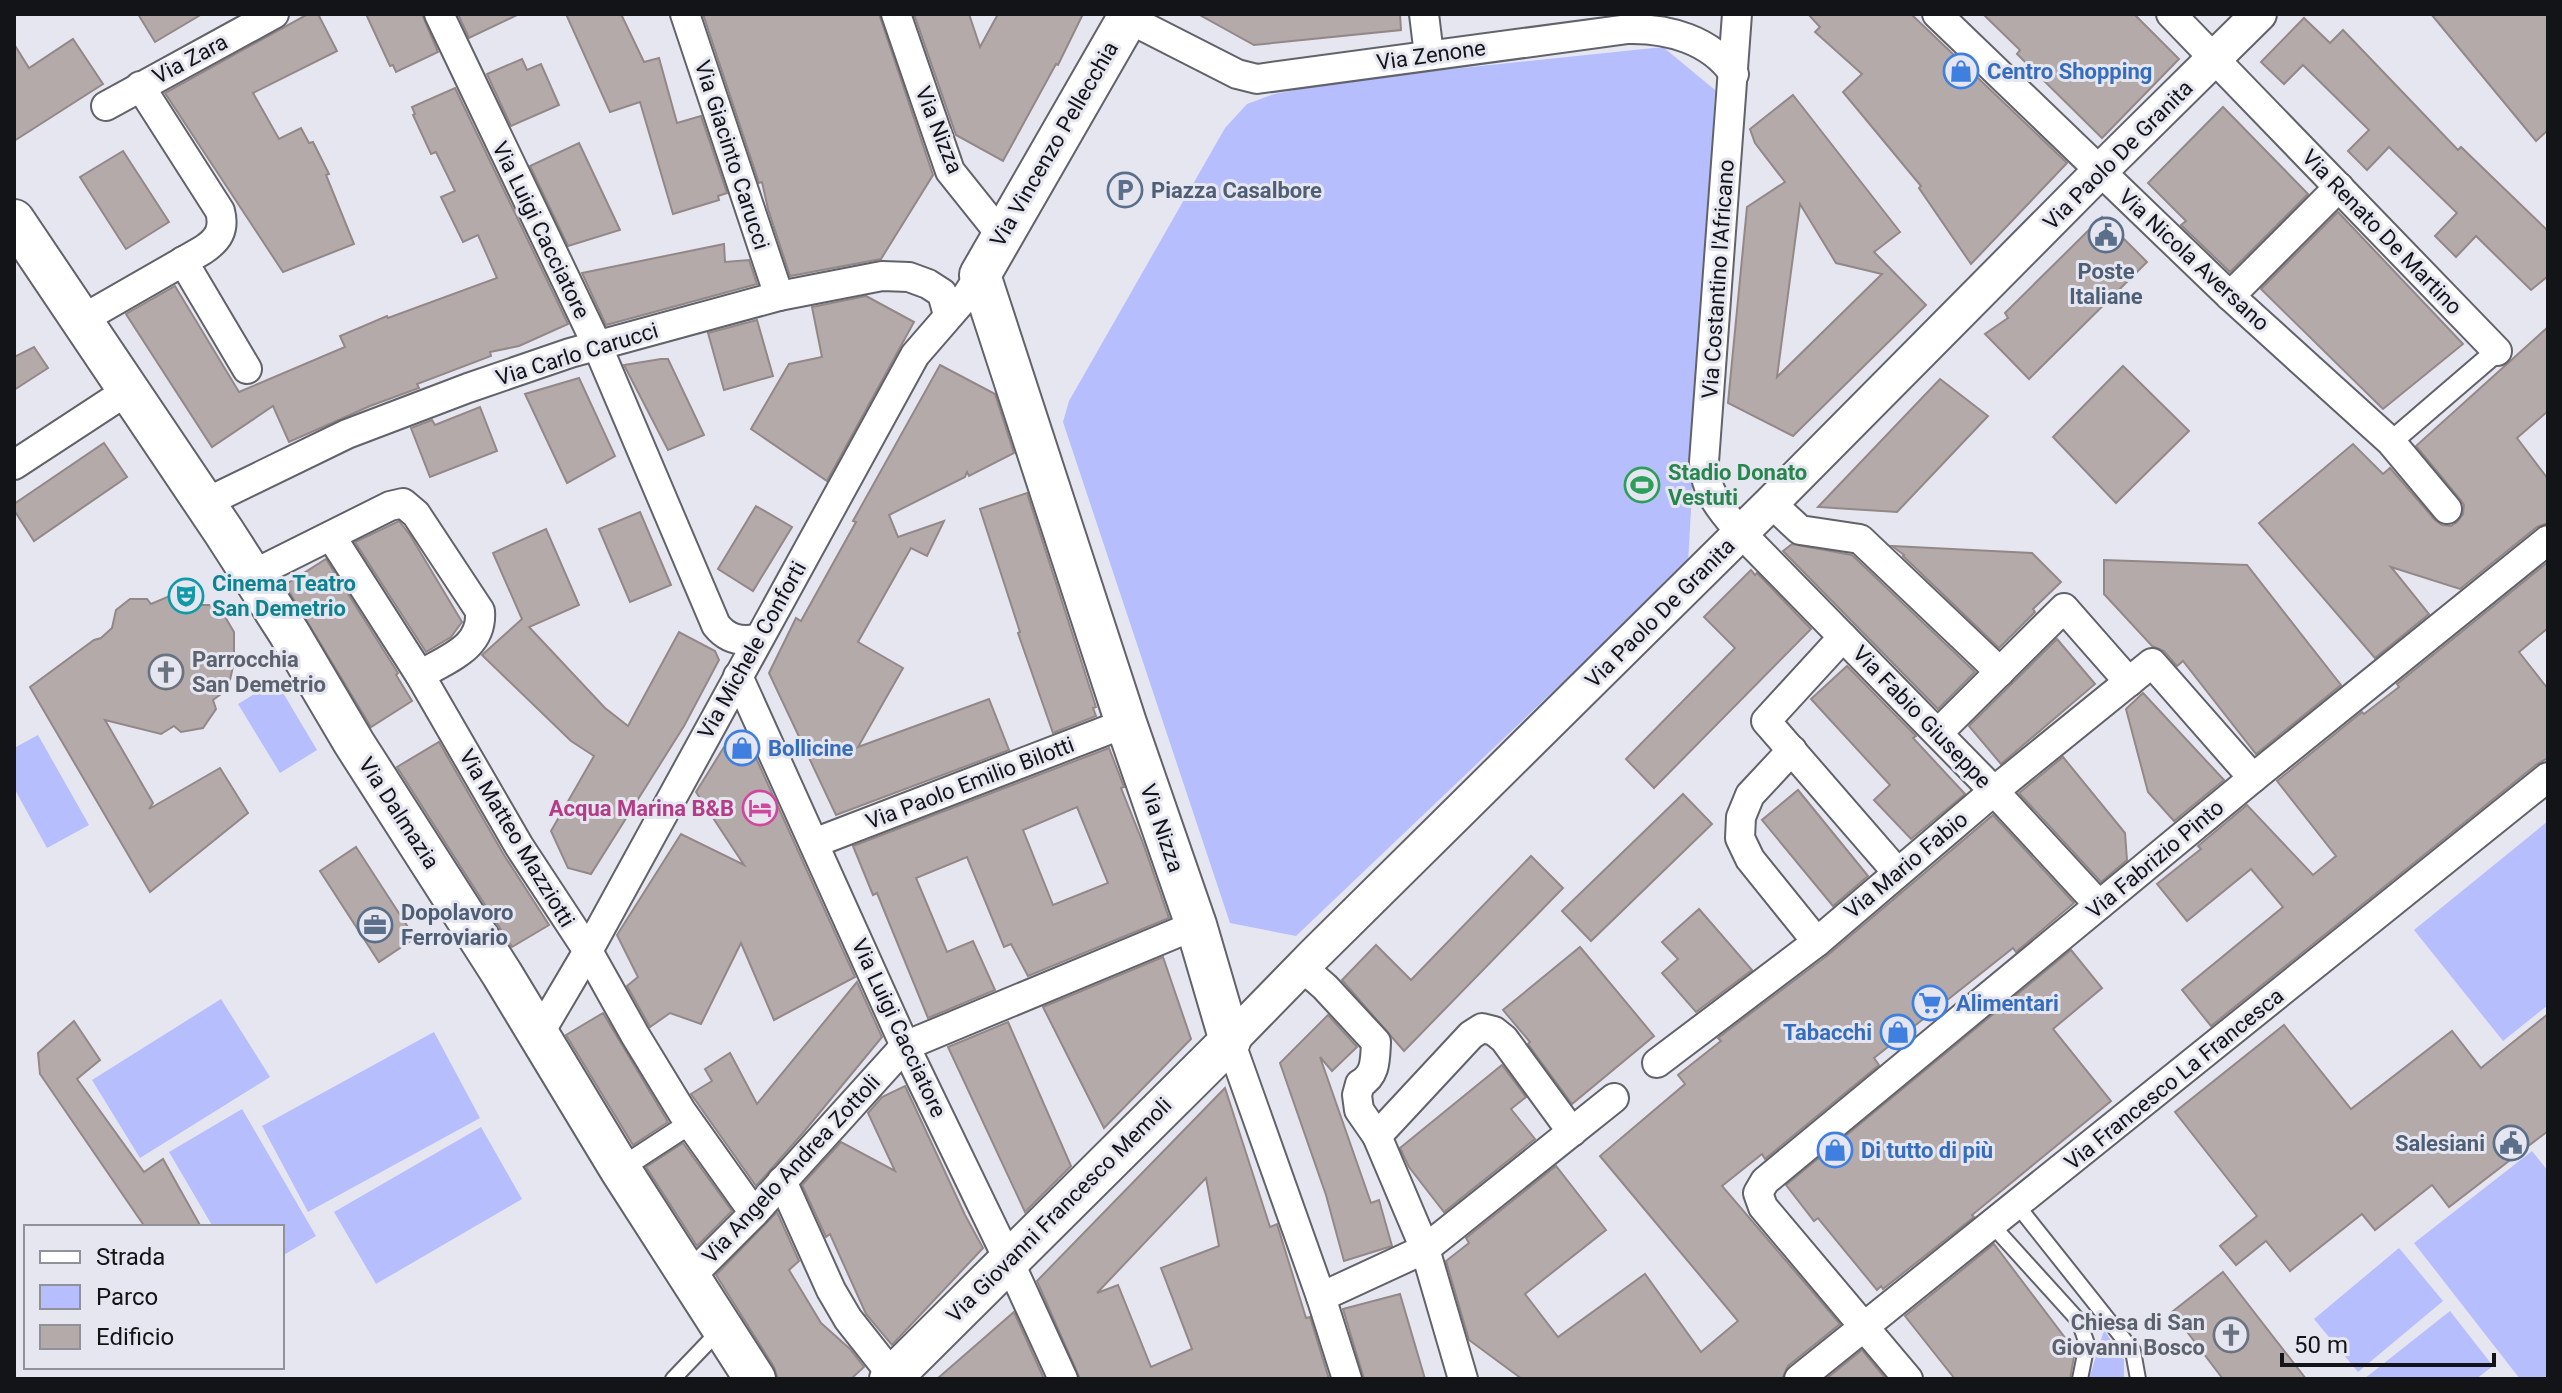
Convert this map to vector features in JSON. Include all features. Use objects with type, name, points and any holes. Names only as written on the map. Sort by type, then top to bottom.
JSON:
[{"type":"main road","name":"Via Vincenzo Pellecchia","points":[[980,275],[1128,16]]},
{"type":"main road","name":"Via Dalmazia","points":[[14,220],[252,575],[620,1169],[755,1379]]},
{"type":"main road","name":"Via Nizza","points":[[980,275],[1126,723],[1196,925],[1230,1041]]},
{"type":"main road","name":"Via Giovanni Francesco Memoli","points":[[892,1377],[1230,1041]]},
{"type":"street","name":"Via Zara","points":[[106,106],[274,14]]},
{"type":"street","name":"Via Luigi Cacciatore","points":[[439,14],[597,345],[716,625],[723,635],[735,639],[757,639]]},
{"type":"street","name":"Via Giacinto Carucci","points":[[685,14],[779,296]]},
{"type":"street","name":"Via Nizza","points":[[896,14],[950,171],[1002,236]]},
{"type":"street","points":[[1424,14],[1429,55]]},
{"type":"street","name":"Via Costantino l'Africano","points":[[1737,14],[1704,472],[1715,503],[1741,533]]},
{"type":"street","name":"Via Nicola Aversano","points":[[1937,14],[2230,296],[2391,442],[2447,509]]},
{"type":"street","name":"Via Renato De Martino","points":[[2171,14],[2497,351],[2391,442]]},
{"type":"street","name":"Via Paolo De Granita","points":[[1230,1041],[2259,14]]},
{"type":"street","name":"Via Zenone","points":[[1128,16],[1237,74],[1257,79],[1635,21],[1686,38],[1718,54],[1734,74]]},
{"type":"street","points":[[81,320],[211,245],[218,238],[223,223],[220,211],[140,86]]},
{"type":"street","points":[[2230,296],[2339,187]]},
{"type":"street","points":[[183,261],[247,369]]},
{"type":"street","name":"Via Michele Conforti","points":[[539,1034],[588,951],[915,355],[967,295],[980,275]]},
{"type":"street","name":"Via Carlo Carucci","points":[[205,503],[347,434],[468,388],[597,345],[779,296],[882,276],[909,277],[942,293],[948,315]]},
{"type":"street","points":[[14,465],[127,391]]},
{"type":"street","points":[[252,575],[390,506],[403,503],[416,514],[480,611],[481,625],[474,641],[420,675]]},
{"type":"street","points":[[1771,503],[1800,530],[1860,539],[2000,672]]},
{"type":"street","name":"Via Fabio Giuseppe","points":[[1741,533],[1994,791],[2099,905]]},
{"type":"street","name":"Via Matteo Mazziotti","points":[[331,536],[420,675],[519,846],[588,951],[689,1124],[754,1213]]},
{"type":"street","name":"Via Fabrizio Pinto","points":[[1863,1327],[1763,1207],[1758,1193],[1765,1181],[2253,778],[2548,540]]},
{"type":"street","points":[[1938,733],[2064,608],[2129,682]]},
{"type":"street","points":[[1843,637],[1766,721],[1897,872]]},
{"type":"street","name":"Via Mario Fabio","points":[[1657,1063],[1817,942],[1994,791],[2152,663],[2253,778]]},
{"type":"street","name":"Via Luigi Cacciatore","points":[[738,676],[905,1046],[1063,1379]]},
{"type":"street","name":"Via Paolo Emilio Bilotti","points":[[814,843],[1126,723]]},
{"type":"street","points":[[1792,750],[1750,795],[1741,817],[1740,838],[1750,859],[1817,942]]},
{"type":"street","name":"Via Francesco La Francesca","points":[[1799,1379],[2548,777]]},
{"type":"street","name":"Via Angelo Andrea Zottoli","points":[[690,1277],[754,1213],[905,1046],[1196,925]]},
{"type":"street","points":[[1302,967],[1376,1042],[1375,1064],[1370,1079],[1360,1084],[1357,1095],[1359,1110],[1377,1136],[1425,1249],[1463,1379]]},
{"type":"street","points":[[1377,1136],[1471,1035],[1482,1028],[1494,1031],[1504,1039],[1572,1132]]},
{"type":"street","name":"Via Nizza","points":[[1230,1041],[1347,1379]]},
{"type":"street","points":[[1321,1297],[1425,1249],[1614,1098]]},
{"type":"street","points":[[620,1169],[689,1124]]},
{"type":"street","points":[[782,1181],[831,1290],[848,1319],[892,1377]]},
{"type":"street","points":[[1863,1327],[1908,1379]]},
{"type":"lane","points":[[2017,1205],[2133,1351],[2138,1379]]},
{"type":"lane","points":[[1992,1225],[2079,1321],[2087,1344],[2080,1379]]},
{"type":"lane","points":[[673,1379],[722,1328]]},
{"type":"green space","points":[[1663,47],[1715,90],[1688,563],[1296,936],[1230,923],[1063,422],[1069,401],[1225,128],[1247,104],[1274,94],[1347,80]]},
{"type":"green space","points":[[276,681],[317,750],[280,773],[238,704]]},
{"type":"green space","points":[[38,735],[89,825],[47,848],[14,788],[14,748]]},
{"type":"green space","points":[[2548,821],[2548,1005],[2503,1041],[2414,930]]},
{"type":"green space","points":[[221,999],[270,1077],[140,1158],[92,1080]]},
{"type":"green space","points":[[434,1032],[480,1118],[308,1212],[262,1126]]},
{"type":"green space","points":[[242,1109],[316,1236],[284,1255],[284,1225],[212,1225],[169,1152]]},
{"type":"green space","points":[[481,1127],[522,1199],[376,1284],[334,1212]]},
{"type":"green space","points":[[2532,1151],[2548,1171],[2548,1379],[2520,1379],[2414,1243]]},
{"type":"green space","points":[[2399,1248],[2443,1301],[2358,1372],[2314,1319]]},
{"type":"green space","points":[[2450,1311],[2493,1366],[2476,1379],[2364,1379]]},
{"type":"green space","points":[[2104,1330],[2124,1360],[2124,1379],[2089,1379]]},
{"type":"building","points":[[138,14],[202,14],[155,42]]},
{"type":"building","points":[[308,14],[318,14],[337,51],[253,93],[279,139],[301,128],[309,143],[313,142],[329,174],[326,175],[354,244],[283,272],[165,93]]},
{"type":"building","points":[[366,14],[422,14],[438,52],[396,72],[393,65],[390,66]]},
{"type":"building","points":[[458,14],[519,14],[469,38]]},
{"type":"building","points":[[566,14],[621,14],[644,62],[659,58],[677,123],[701,116],[727,193],[718,196],[719,200],[673,214],[640,102],[610,112]]},
{"type":"building","points":[[703,14],[879,14],[933,175],[881,259],[790,276],[762,182],[759,183]]},
{"type":"building","points":[[914,14],[969,14],[980,47],[998,14],[1083,14],[1058,65],[1003,161],[956,135]]},
{"type":"building","points":[[1198,14],[1400,14],[1401,30],[1254,45]]},
{"type":"building","points":[[1808,14],[1911,14],[2067,163],[1971,264],[1919,188],[1921,186],[1843,92],[1862,74],[1815,32],[1820,27]]},
{"type":"building","points":[[1983,14],[2134,14],[2179,59],[2102,138],[2017,54],[2020,50]]},
{"type":"building","points":[[2431,14],[2548,14],[2548,130],[2536,141]]},
{"type":"building","points":[[2304,18],[2330,43],[2343,30],[2458,150],[2461,147],[2548,231],[2548,276],[2531,290],[2476,236],[2456,257],[2435,236],[2457,213],[2389,147],[2367,170],[2348,151],[2369,130],[2303,65],[2284,84],[2261,62]]},
{"type":"building","points":[[73,39],[103,84],[14,141],[14,44],[29,68]]},
{"type":"building","points":[[522,59],[527,70],[541,64],[559,105],[511,126],[487,74]]},
{"type":"building","points":[[455,88],[568,324],[519,346],[490,352],[491,356],[417,384],[419,388],[289,442],[273,406],[212,447],[126,314],[175,286],[239,392],[345,347],[340,336],[387,316],[497,278],[478,235],[463,242],[441,197],[455,191],[436,152],[431,154],[413,115],[412,107]]},
{"type":"building","points":[[1793,95],[1900,232],[1874,252],[1926,305],[1793,436],[1728,403],[1747,207],[1785,182],[1755,143],[1750,129]],"holes":[[[1800,204],[1836,263],[1882,274],[1777,377]]]},
{"type":"building","points":[[2223,107],[2308,194],[2230,272],[2181,225],[2186,221],[2148,183]]},
{"type":"building","points":[[579,143],[620,230],[568,246],[530,166]]},
{"type":"building","points":[[123,151],[169,222],[126,249],[80,177]]},
{"type":"building","points":[[2338,212],[2463,344],[2383,409],[2261,289]]},
{"type":"building","points":[[2102,217],[2147,262],[2029,379],[1985,334],[2008,318],[2005,313]]},
{"type":"building","points":[[724,244],[725,262],[749,260],[757,284],[606,325],[582,273]]},
{"type":"building","points":[[866,296],[914,322],[827,481],[751,429],[789,364],[822,357],[812,307]]},
{"type":"building","points":[[757,320],[773,376],[724,390],[708,333]]},
{"type":"building","points":[[2548,327],[2548,411],[2517,438],[2548,479],[2548,523],[2537,527],[2460,589],[2391,567],[2429,614],[2375,658],[2259,523],[2353,444],[2383,474],[2390,468],[2435,520],[2451,526],[2457,522],[2463,514],[2464,505],[2416,446]]},
{"type":"building","points":[[34,347],[48,368],[14,390],[14,357]]},
{"type":"building","points":[[668,359],[704,435],[668,450],[624,365]]},
{"type":"building","points":[[940,365],[995,394],[1014,453],[969,476],[967,472],[965,477],[889,515],[898,537],[944,521],[927,556],[911,548],[858,642],[903,668],[858,747],[989,699],[1009,750],[836,815],[769,673],[796,618],[801,621]]},
{"type":"building","points":[[2123,366],[2189,431],[2116,503],[2053,437]]},
{"type":"building","points":[[579,378],[615,456],[567,483],[525,394]]},
{"type":"building","points":[[1940,379],[1988,416],[1897,512],[1818,507]]},
{"type":"building","points":[[480,407],[497,451],[430,477],[411,428],[432,420],[435,425]]},
{"type":"building","points":[[104,443],[127,477],[34,541],[14,510],[14,504]]},
{"type":"building","points":[[1027,493],[1096,707],[1093,708],[1096,716],[1053,733],[980,509]]},
{"type":"building","points":[[756,506],[792,527],[753,591],[718,569]]},
{"type":"building","points":[[640,512],[671,585],[630,602],[599,529]]},
{"type":"building","points":[[399,521],[462,622],[451,637],[426,652],[355,542]]},
{"type":"building","points":[[546,529],[579,605],[529,627],[605,708],[628,726],[679,632],[715,651],[719,660],[684,726],[591,874],[568,868],[551,831],[594,756],[571,741],[482,655],[522,619],[493,553]]},
{"type":"building","points":[[1792,544],[1852,555],[1975,672],[1938,709],[1783,551]]},
{"type":"building","points":[[1892,546],[2032,553],[2061,582],[1999,648]]},
{"type":"building","points":[[326,559],[398,673],[396,675],[412,701],[371,727],[285,585]]},
{"type":"building","points":[[2104,560],[2247,565],[2341,685],[2256,754],[2183,661],[2177,666],[2164,651],[2152,646],[2104,594]]},
{"type":"building","points":[[2548,562],[2548,628],[2519,652],[2548,689],[2548,758],[2211,1026],[2182,990],[2283,907],[2251,869],[2187,921],[2157,884],[2201,849],[2198,846],[2247,805],[2313,875],[2336,856],[2277,781],[2362,712],[2364,714],[2399,687],[2397,684]]},
{"type":"building","points":[[1751,570],[1811,629],[1654,788],[1626,759],[1735,648],[1704,617]]},
{"type":"building","points":[[172,595],[196,605],[209,605],[221,610],[234,632],[234,662],[228,689],[213,700],[216,709],[203,728],[181,732],[174,726],[161,734],[105,720],[153,803],[149,809],[220,768],[248,813],[150,892],[30,687],[101,638],[112,628],[116,610],[130,599],[147,599],[151,604]]},
{"type":"building","points":[[2057,639],[2095,684],[2001,764],[1969,726]]},
{"type":"building","points":[[1847,666],[1916,736],[1913,738],[1965,794],[1911,839],[1874,800],[1890,785],[1811,699]]},
{"type":"building","points":[[2143,693],[2224,780],[2174,821],[2148,792],[2126,709]]},
{"type":"building","points":[[747,738],[855,977],[774,1020],[741,943],[701,1024],[670,1013],[650,1027],[627,986],[638,977],[617,935],[681,834],[744,865],[696,792],[724,747]]},
{"type":"building","points":[[439,742],[504,855],[549,925],[512,947],[397,767]]},
{"type":"building","points":[[1109,748],[1169,918],[1028,976],[1011,944],[1004,947],[967,857],[916,878],[947,952],[973,941],[995,990],[928,1018],[877,893],[873,895],[853,846]],"holes":[[[1077,807],[1108,883],[1053,905],[1023,830]]]},
{"type":"building","points":[[2063,757],[2125,833],[2127,860],[2101,882],[2019,793]]},
{"type":"building","points":[[1798,790],[1868,876],[1833,906],[1762,820]]},
{"type":"building","points":[[1683,794],[1712,824],[1591,941],[1562,911]]},
{"type":"building","points":[[1993,815],[2074,903],[2016,952],[2013,948],[1874,1058],[1879,1065],[1765,1159],[1762,1154],[1722,1186],[1840,1324],[1788,1366],[1782,1379],[1522,1379],[1469,1340],[1446,1261],[1469,1243],[1466,1238],[1556,1166],[1606,1230],[1525,1294],[1558,1337],[1645,1274],[1701,1352],[1738,1321],[1600,1156],[1685,1084],[1678,1075],[1721,1041],[1718,1038],[1828,955]]},
{"type":"building","points":[[356,847],[415,938],[379,962],[320,871]]},
{"type":"building","points":[[1531,856],[1563,888],[1404,1051],[1342,980],[1376,945],[1411,980]]},
{"type":"building","points":[[1699,909],[1752,970],[1696,1012],[1662,973],[1678,959],[1662,942]]},
{"type":"building","points":[[1580,947],[1654,1036],[1572,1104],[1528,1044],[1530,1042],[1503,1010]]},
{"type":"building","points":[[2071,950],[2102,988],[2053,1029],[2111,1101],[1972,1215],[1974,1217],[1883,1289],[1881,1286],[1877,1290],[1818,1218],[1814,1221],[1786,1185]]},
{"type":"building","points":[[1163,957],[1191,1039],[1104,1128],[1043,1007]]},
{"type":"building","points":[[857,982],[882,1037],[756,1186],[691,1094],[712,1081],[705,1069],[730,1053],[757,1104]]},
{"type":"building","points":[[603,1013],[668,1122],[633,1145],[566,1035]]},
{"type":"building","points":[[2548,1014],[2548,1131],[2449,1207],[2432,1185],[2375,1230],[2362,1214],[2290,1271],[2266,1241],[2236,1265],[2220,1246],[2257,1216],[2175,1112],[2284,1025],[2351,1109],[2452,1031],[2481,1068]]},
{"type":"building","points":[[1328,1015],[1357,1047],[1332,1071],[1320,1057],[1371,1203],[1379,1200],[1392,1246],[1344,1261],[1326,1195],[1280,1063]]},
{"type":"building","points":[[74,1021],[100,1060],[77,1079],[144,1172],[163,1159],[200,1225],[144,1225],[40,1074],[38,1053]]},
{"type":"building","points":[[1008,1022],[1071,1166],[1025,1212],[948,1047]]},
{"type":"building","points":[[1502,1065],[1526,1097],[1511,1109],[1535,1139],[1444,1212],[1409,1167],[1400,1148]]},
{"type":"building","points":[[905,1086],[983,1248],[892,1345],[866,1314],[830,1234],[826,1237],[802,1185],[841,1142],[895,1171],[868,1113],[882,1097]]},
{"type":"building","points":[[1225,1088],[1270,1227],[1277,1224],[1306,1318],[1310,1317],[1329,1379],[1080,1379],[1037,1281]],"holes":[[[1206,1178],[1219,1246],[1161,1268],[1192,1349],[1151,1367],[1118,1285],[1097,1293]]]},
{"type":"building","points":[[683,1143],[732,1211],[697,1246],[646,1167]]},
{"type":"building","points":[[777,1212],[799,1261],[789,1270],[821,1323],[850,1349],[864,1367],[851,1379],[778,1379],[774,1367],[716,1275]]},
{"type":"building","points":[[1994,1244],[2075,1351],[2070,1379],[1955,1379],[1905,1316]]},
{"type":"building","name":"Chiesa di San Giovanni Bosco","points":[[2223,1272],[2306,1379],[2223,1379],[2172,1312]]},
{"type":"building","points":[[1400,1294],[1425,1379],[1364,1379],[1343,1309]]},
{"type":"building","points":[[1014,1312],[1044,1379],[937,1379]]},
{"type":"building","points":[[1862,1350],[1886,1379],[1826,1379]]},
{"type":"place","name":"Centro Shopping","points":[[1961,71]]},
{"type":"place","name":"Piazza Casalbore","points":[[1125,190]]},
{"type":"place","name":"Poste Italiane","points":[[2106,235]]},
{"type":"place","name":"Stadio Donato Vestuti","points":[[1642,485]]},
{"type":"place","name":"Cinema Teatro San Demetrio","points":[[186,596]]},
{"type":"place","name":"Parrocchia San Demetrio","points":[[166,672]]},
{"type":"place","name":"Bollicine","points":[[742,748]]},
{"type":"place","name":"Acqua Marina B&B","points":[[760,808]]},
{"type":"place","name":"Dopolavoro Ferroviario","points":[[375,925]]},
{"type":"place","name":"Alimentari","points":[[1930,1003]]},
{"type":"place","name":"Tabacchi","points":[[1898,1032]]},
{"type":"place","name":"Salesiani","points":[[2511,1143]]},
{"type":"place","name":"Di tutto di più","points":[[1835,1150]]},
{"type":"place","name":"Chiesa di San Giovanni Bosco","points":[[2231,1335]]}]
